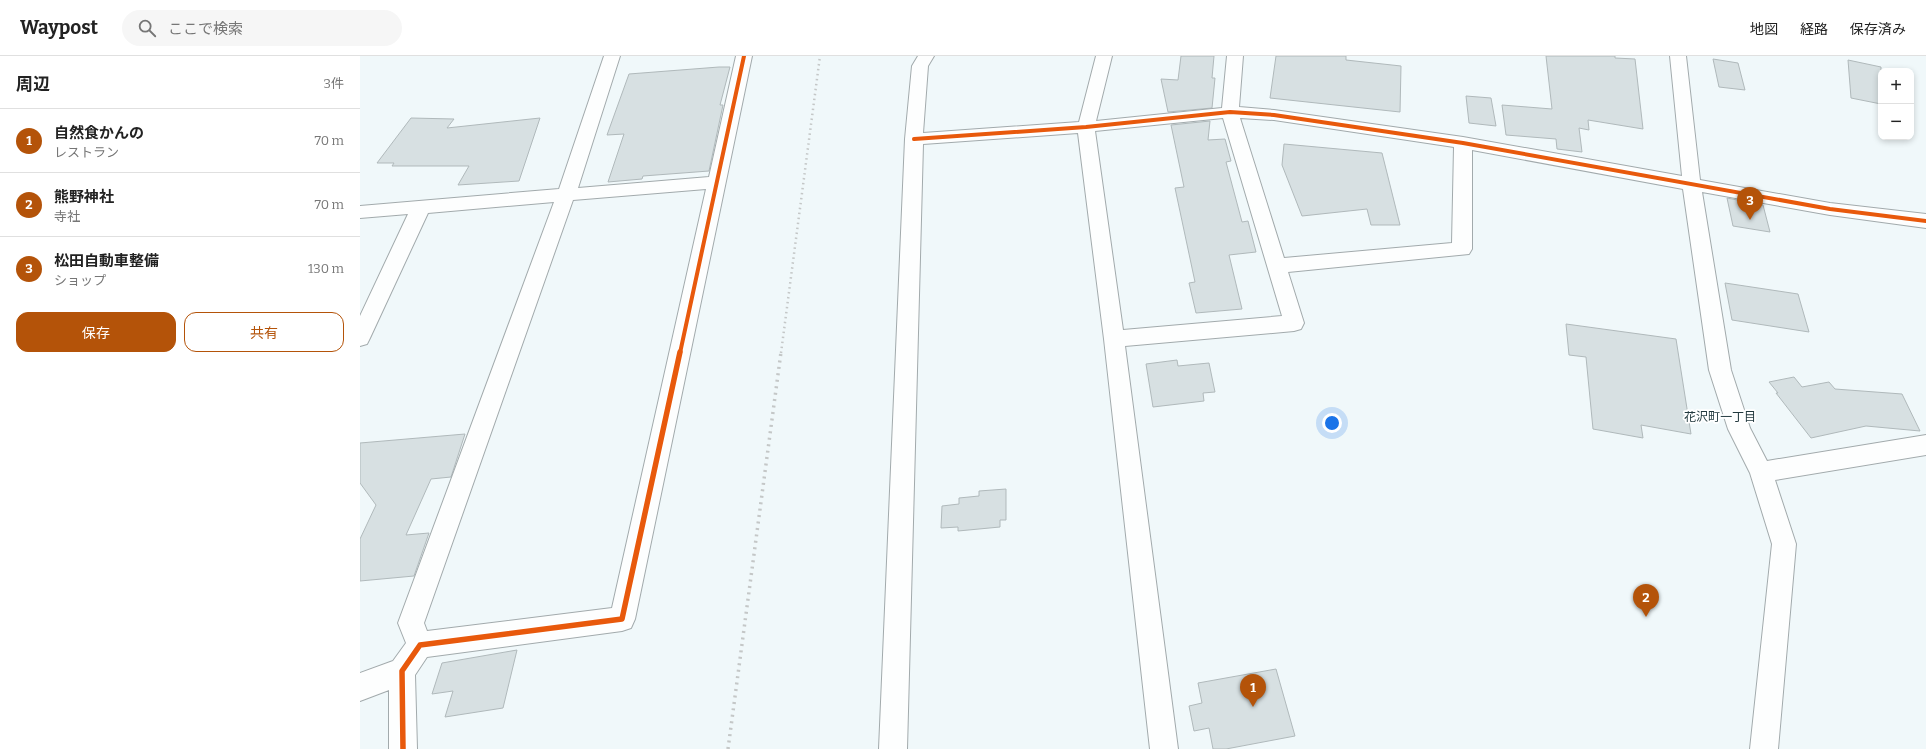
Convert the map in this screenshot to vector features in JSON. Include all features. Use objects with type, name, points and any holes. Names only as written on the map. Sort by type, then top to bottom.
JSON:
[{"type":"street","points":[[420,645],[410,623],[566,194],[612,56]]},
{"type":"street","points":[[360,687],[402,671],[420,645],[622,619],[744,56]]},
{"type":"street","points":[[893,749],[914,139],[920,66],[926,56]]},
{"type":"street","points":[[1104,56],[1086,127],[1114,339],[1164,749]]},
{"type":"street","points":[[1114,339],[1294,323],[1230,112],[1236,56]]},
{"type":"street","points":[[1678,56],[1692,185],[1720,370],[1739,429],[1761,472],[1784,544],[1767,732],[1764,749]]},
{"type":"street","points":[[914,139],[1086,127],[1230,112],[1274,115],[1463,143],[1830,209],[1926,221]]},
{"type":"street","points":[[1276,266],[1462,249],[1463,143]]},
{"type":"street","points":[[360,212],[717,182]]},
{"type":"street","points":[[360,338],[421,207]]},
{"type":"street","points":[[1761,472],[1926,445]]},
{"type":"street","points":[[402,671],[403,749]]},
{"type":"building","points":[[1181,56],[1214,56],[1212,78],[1215,78],[1212,108],[1168,112],[1161,79],[1178,80]]},
{"type":"building","points":[[1276,56],[1346,56],[1346,60],[1401,66],[1400,112],[1270,98]]},
{"type":"building","points":[[1546,56],[1615,56],[1615,58],[1635,59],[1643,129],[1588,120],[1589,130],[1579,128],[1582,152],[1557,149],[1556,139],[1506,135],[1502,105],[1552,109]]},
{"type":"building","points":[[1713,59],[1738,63],[1745,90],[1719,87]]},
{"type":"building","points":[[1848,60],[1881,67],[1878,68],[1878,103],[1851,98]]},
{"type":"building","points":[[730,67],[720,105],[723,105],[709,171],[643,176],[642,179],[608,182],[624,134],[607,135],[629,74]]},
{"type":"building","points":[[1466,96],[1491,98],[1496,126],[1469,123]]},
{"type":"building","points":[[411,118],[454,119],[447,128],[540,118],[519,181],[458,185],[469,166],[392,166],[394,163],[377,163]]},
{"type":"building","points":[[1210,121],[1208,140],[1225,139],[1231,161],[1226,162],[1242,222],[1248,221],[1256,252],[1229,255],[1242,309],[1196,313],[1189,283],[1195,282],[1175,188],[1184,187],[1171,125]]},
{"type":"building","points":[[1284,144],[1382,153],[1400,225],[1371,225],[1367,209],[1302,216],[1282,165]]},
{"type":"building","points":[[1727,198],[1763,205],[1770,232],[1733,226]]},
{"type":"building","points":[[1725,283],[1798,294],[1809,332],[1732,320]]},
{"type":"building","points":[[1566,324],[1676,339],[1691,434],[1641,425],[1643,438],[1593,429],[1586,357],[1569,355]]},
{"type":"building","points":[[1177,360],[1178,366],[1209,363],[1215,392],[1203,393],[1204,401],[1153,407],[1146,364]]},
{"type":"building","points":[[1794,377],[1802,387],[1829,382],[1835,389],[1902,394],[1920,431],[1866,426],[1811,438],[1769,382]]},
{"type":"building","points":[[465,434],[451,477],[431,479],[406,535],[429,533],[414,576],[360,581],[360,539],[376,505],[360,483],[360,443]]},
{"type":"building","points":[[1006,489],[1006,520],[1000,520],[1000,527],[958,531],[958,527],[941,528],[942,506],[959,504],[959,498],[979,496],[979,491]]},
{"type":"building","points":[[517,650],[503,708],[445,717],[453,691],[432,694],[442,663]]},
{"type":"building","points":[[1276,669],[1295,736],[1226,749],[1213,749],[1209,728],[1194,731],[1189,706],[1202,703],[1198,683]]},
{"type":"railway","points":[[781,353],[820,56]]},
{"type":"railway","points":[[728,749],[781,352]]},
{"type":"cycle path","points":[[403,749],[402,671],[420,645],[622,619],[744,56]]},
{"type":"cycle path","points":[[914,139],[1086,127],[1230,112],[1274,115],[1463,143],[1830,209],[1926,221]]},
{"type":"place","name":"松田自動車整備","points":[[1750,220]]},
{"type":"place","name":"熊野神社","points":[[1646,617]]},
{"type":"place","name":"自然食かんの","points":[[1253,707]]},
{"type":"district","name":"花沢町一丁目","points":[[1720,417]]}]
